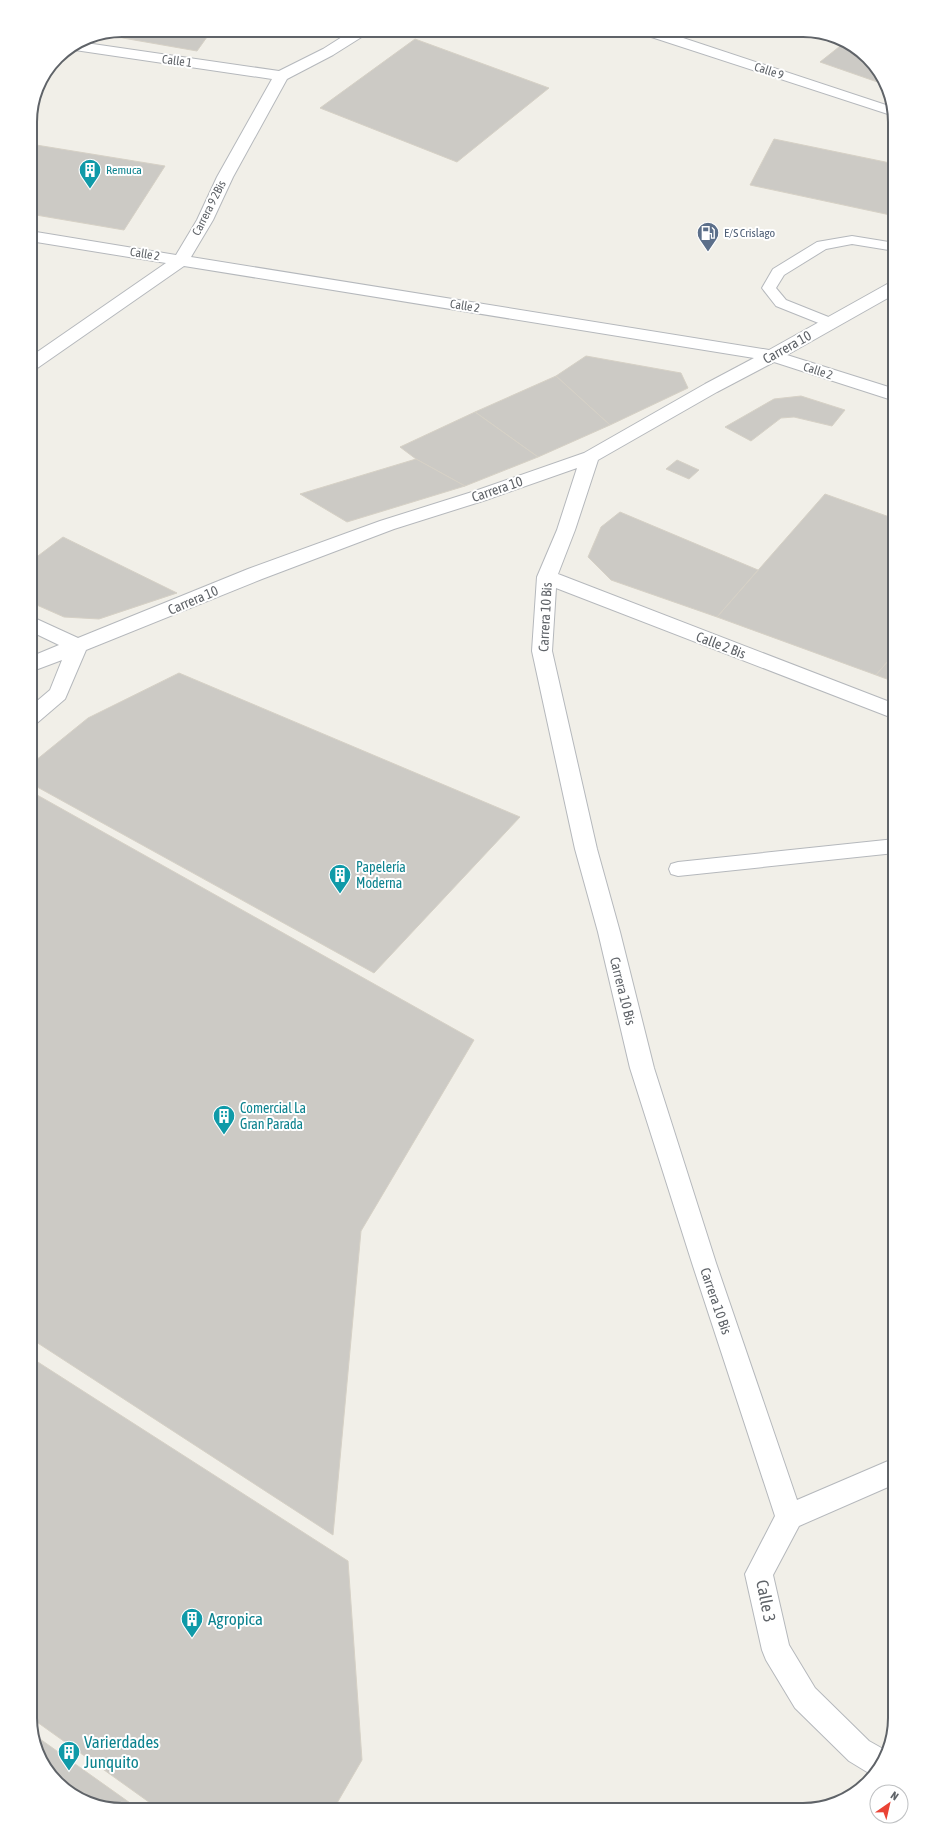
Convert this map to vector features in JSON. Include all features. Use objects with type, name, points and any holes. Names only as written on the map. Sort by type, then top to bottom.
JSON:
[{"type":"street","points":[[282,76],[328,52],[352,37]]},
{"type":"street","name":"Calle 9","points":[[665,37],[887,110]]},
{"type":"street","name":"Calle 1","points":[[82,47],[282,76]]},
{"type":"street","name":"Carrera 9 2Bis","points":[[37,360],[181,260],[205,220],[225,177],[282,76]]},
{"type":"street","name":"Calle 2","points":[[37,237],[772,356],[888,393]]},
{"type":"street","name":"Carrera 10","points":[[37,663],[255,574],[387,525],[479,496],[590,457],[711,388],[772,356],[888,291]]},
{"type":"street","name":"Carrera 10 Bis","points":[[590,457],[566,530],[547,577],[542,651],[586,849],[609,932],[642,1068],[704,1264],[790,1517]]},
{"type":"street","name":"Calle 2 Bis","points":[[547,577],[888,709]]},
{"type":"street","points":[[37,626],[78,646],[58,694],[37,712]]},
{"type":"street","points":[[790,1517],[888,1474]]},
{"type":"street","name":"Calle 3","points":[[790,1517],[759,1574],[776,1650],[805,1698],[859,1751],[876,1761]]},
{"type":"lane","points":[[831,322],[781,303],[769,288],[778,272],[822,245],[852,240],[888,246]]},
{"type":"lane","points":[[678,869],[888,847]]},
{"type":"building","points":[[119,37],[207,37],[197,51]]},
{"type":"building","points":[[415,39],[549,88],[457,162],[320,108]]},
{"type":"building","points":[[841,46],[863,62],[878,82],[820,62]]},
{"type":"building","points":[[774,139],[888,163],[888,215],[750,185]]},
{"type":"building","name":"Remuca","points":[[37,145],[165,166],[124,230],[37,215]]},
{"type":"building","points":[[586,356],[681,373],[688,388],[610,425],[556,376]]},
{"type":"building","points":[[556,376],[610,425],[538,457],[475,412]]},
{"type":"building","points":[[801,396],[845,410],[832,426],[794,417],[781,418],[751,441],[725,427],[774,399]]},
{"type":"building","points":[[475,412],[538,457],[465,486],[416,459],[400,447]]},
{"type":"building","points":[[416,459],[465,486],[347,522],[300,494]]},
{"type":"building","points":[[677,460],[699,470],[689,479],[666,469]]},
{"type":"building","points":[[825,494],[888,516],[888,661],[876,675],[717,617]]},
{"type":"building","points":[[620,512],[758,570],[717,617],[611,580],[588,557],[601,527]]},
{"type":"building","points":[[63,537],[177,593],[99,619],[64,617],[37,605],[37,557]]},
{"type":"building","points":[[888,661],[888,679],[876,675]]},
{"type":"building","name":"Papelería Moderna","points":[[179,673],[520,817],[374,973],[37,787],[37,759],[88,718]]},
{"type":"building","name":"Comercial La Gran Parada","points":[[37,795],[474,1040],[361,1231],[333,1535],[37,1343]]},
{"type":"building","name":"Agropica","points":[[37,1361],[348,1561],[362,1760],[337,1803],[150,1803],[37,1722]]},
{"type":"building","name":"Varierdades Junquito","points":[[40,1739],[130,1803],[117,1803],[100,1800],[80,1792],[70,1785],[62,1778],[48,1760],[43,1750]]},
{"type":"place","name":"Remuca","points":[[90,190]]},
{"type":"place","name":"E/S Crislago","points":[[708,252]]},
{"type":"place","name":"Papelería Moderna","points":[[340,894]]},
{"type":"place","name":"Comercial La Gran Parada","points":[[224,1136]]},
{"type":"place","name":"Agropica","points":[[192,1638]]},
{"type":"place","name":"Varierdades Junquito","points":[[69,1772]]}]
